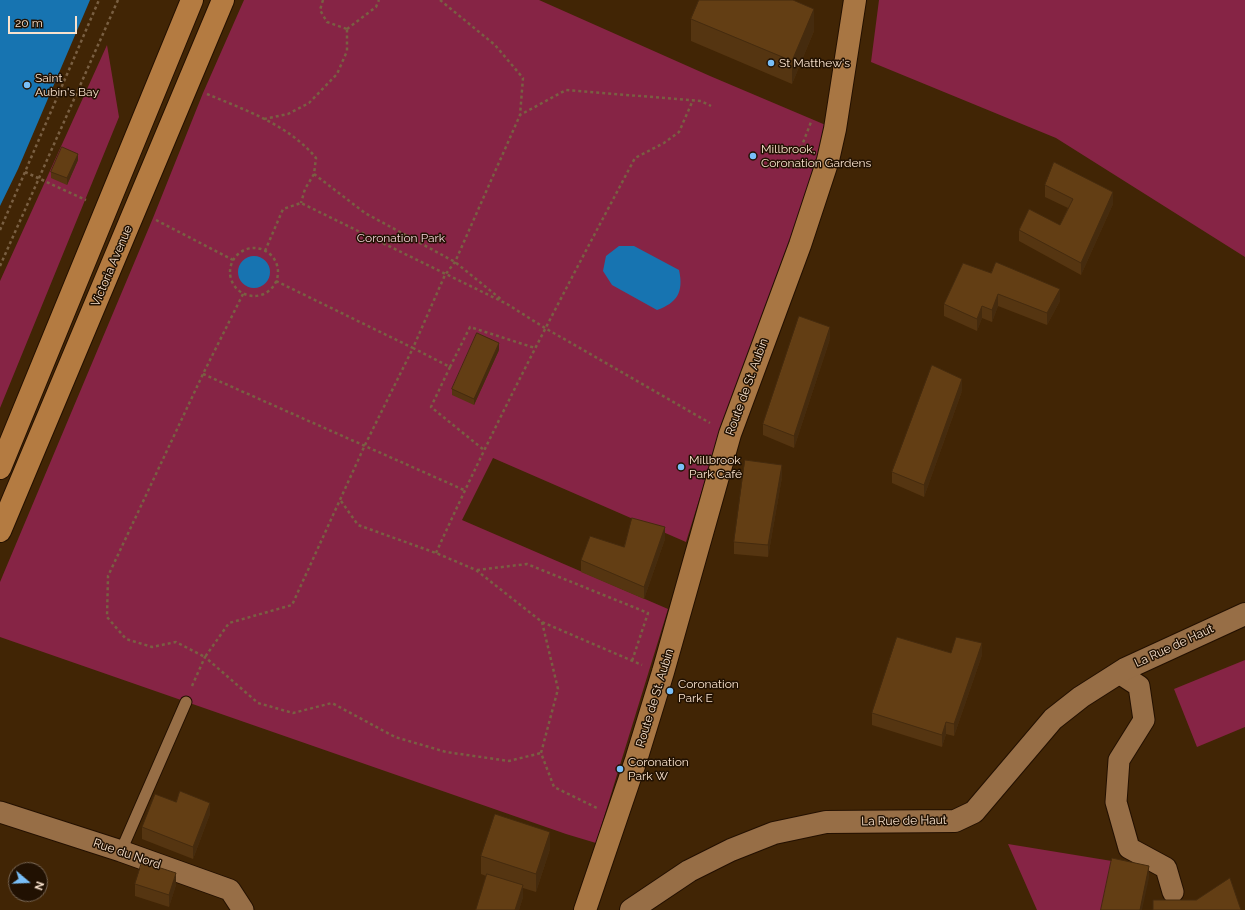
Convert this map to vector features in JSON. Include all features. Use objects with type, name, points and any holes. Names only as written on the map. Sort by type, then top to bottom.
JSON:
[{"type":"highway","points":[[0,468],[192,0]]},
{"type":"highway","name":"Victoria Avenue","points":[[0,531],[223,0]]},
{"type":"main road","name":"Route de St. Aubin","points":[[585,910],[618,815],[663,672],[730,434],[800,245],[828,160],[835,129],[856,0]]},
{"type":"main road","name":"La Rue de Haut","points":[[632,910],[689,871],[731,850],[774,833],[826,822],[955,821],[974,812],[1053,720],[1081,697],[1119,673],[1245,614]]},
{"type":"street","points":[[1119,673],[1139,686],[1144,720],[1119,760],[1116,802],[1129,848],[1166,868],[1173,892]]},
{"type":"street","name":"Rue du Nord","points":[[0,812],[121,851],[230,890],[243,910]]},
{"type":"lane","points":[[121,851],[186,702]]},
{"type":"path","points":[[0,230],[99,0]]},
{"type":"path","points":[[0,266],[118,0]]},
{"type":"path","points":[[323,0],[320,10],[327,22],[347,29]]},
{"type":"path","points":[[347,29],[376,7],[379,0]]},
{"type":"path","points":[[186,702],[205,657],[229,624],[292,605],[341,501],[365,445],[413,348],[445,275],[455,262],[520,115],[523,78],[495,45],[440,0]]},
{"type":"path","points":[[264,120],[288,114],[309,103],[337,74],[347,51],[347,29]]},
{"type":"path","points":[[185,89],[203,93],[264,120],[288,132],[306,146],[316,158],[314,174],[305,189],[301,203]]},
{"type":"path","points":[[520,115],[566,90],[692,100],[701,101],[711,106]]},
{"type":"path","points":[[436,553],[464,490],[545,328],[635,158],[664,143],[680,132],[692,100]]},
{"type":"path","points":[[25,172],[106,210]]},
{"type":"path","points":[[314,174],[365,213],[455,262],[507,304],[545,328],[730,434]]},
{"type":"path","points":[[265,251],[283,209],[301,203],[445,275],[507,304]]},
{"type":"path","points":[[153,218],[233,260]]},
{"type":"path","points":[[251,248],[265,251],[272,257],[277,265],[278,273],[276,281],[271,288],[260,295],[255,296],[243,294],[235,286],[231,279],[233,260],[238,254],[251,248]]},
{"type":"path","points":[[276,281],[450,367]]},
{"type":"path","points":[[243,294],[203,374],[108,576],[107,617],[126,639],[152,647],[176,642],[205,657],[258,703],[293,713],[332,703],[395,737],[446,752],[509,761],[541,753]]},
{"type":"path","points":[[484,450],[431,407],[470,327],[535,348]]},
{"type":"path","points":[[203,374],[464,490]]},
{"type":"path","points":[[341,501],[358,525],[436,553],[476,570],[542,622],[632,661],[663,672]]},
{"type":"path","points":[[476,570],[527,564],[648,613],[632,661]]},
{"type":"path","points":[[542,622],[558,689],[541,753],[554,787],[606,813],[618,815]]},
{"type":"green space","name":"Coronation Park","points":[[244,0],[539,0],[710,76],[828,126],[791,241],[721,429],[686,542],[493,458],[462,520],[668,609],[596,843],[566,834],[0,637],[0,582],[153,218],[203,93]]},
{"type":"green space","points":[[879,0],[1245,0],[1245,257],[1056,138],[871,62]]},
{"type":"green space","points":[[107,45],[119,117],[0,408],[0,281]]},
{"type":"green space","points":[[1245,660],[1245,727],[1197,747],[1174,689]]},
{"type":"green space","points":[[1008,844],[1118,862],[1104,910],[1037,910]]},
{"type":"water","name":"Saint Aubin's Bay","points":[[0,0],[90,0],[18,169],[0,206]]},
{"type":"water","points":[[619,246],[634,246],[679,270],[680,290],[670,304],[657,310],[612,285],[603,271],[606,256]]},
{"type":"water","points":[[251,256],[257,256],[267,263],[270,272],[269,278],[263,285],[257,288],[251,288],[241,281],[238,275],[238,269],[245,259]]},
{"type":"building","points":[[699,0],[793,0],[814,9],[792,61],[691,19]]},
{"type":"building","points":[[62,147],[78,154],[67,178],[51,172]]},
{"type":"building","points":[[1054,162],[1113,192],[1081,263],[1019,230],[1029,209],[1060,225],[1073,199],[1045,185]]},
{"type":"building","points":[[996,262],[1060,289],[1047,313],[998,294],[992,310],[982,306],[977,319],[944,304],[963,263],[991,273]]},
{"type":"building","points":[[799,316],[830,327],[794,436],[763,424]]},
{"type":"building","points":[[477,333],[499,343],[474,399],[452,389]]},
{"type":"building","points":[[932,365],[962,379],[924,485],[892,472]]},
{"type":"building","points":[[745,460],[782,465],[768,545],[734,542]]},
{"type":"building","points":[[632,518],[665,527],[644,587],[581,560],[590,536],[624,547]]},
{"type":"building","points":[[897,637],[951,653],[956,637],[982,643],[954,724],[946,722],[942,735],[872,713]]},
{"type":"building","points":[[180,791],[210,803],[193,847],[142,827],[155,794],[176,802]]},
{"type":"building","points":[[495,814],[550,832],[536,874],[481,856]]},
{"type":"building","points":[[1112,858],[1149,866],[1140,910],[1101,910]]},
{"type":"building","points":[[142,862],[176,873],[169,895],[135,884]]},
{"type":"building","points":[[487,874],[523,885],[515,910],[476,910]]},
{"type":"building","points":[[1230,878],[1241,910],[1153,910],[1153,900],[1196,900]]},
{"type":"place","name":"St Matthew's","points":[[771,63]]},
{"type":"place","name":"Saint Aubin's Bay","points":[[27,85]]},
{"type":"place","name":"Millbrook, Coronation Gardens","points":[[753,156]]},
{"type":"place","name":"Millbrook Park Café","points":[[681,467]]},
{"type":"place","name":"Coronation Park E","points":[[670,691]]},
{"type":"place","name":"Coronation Park W","points":[[620,769]]}]
